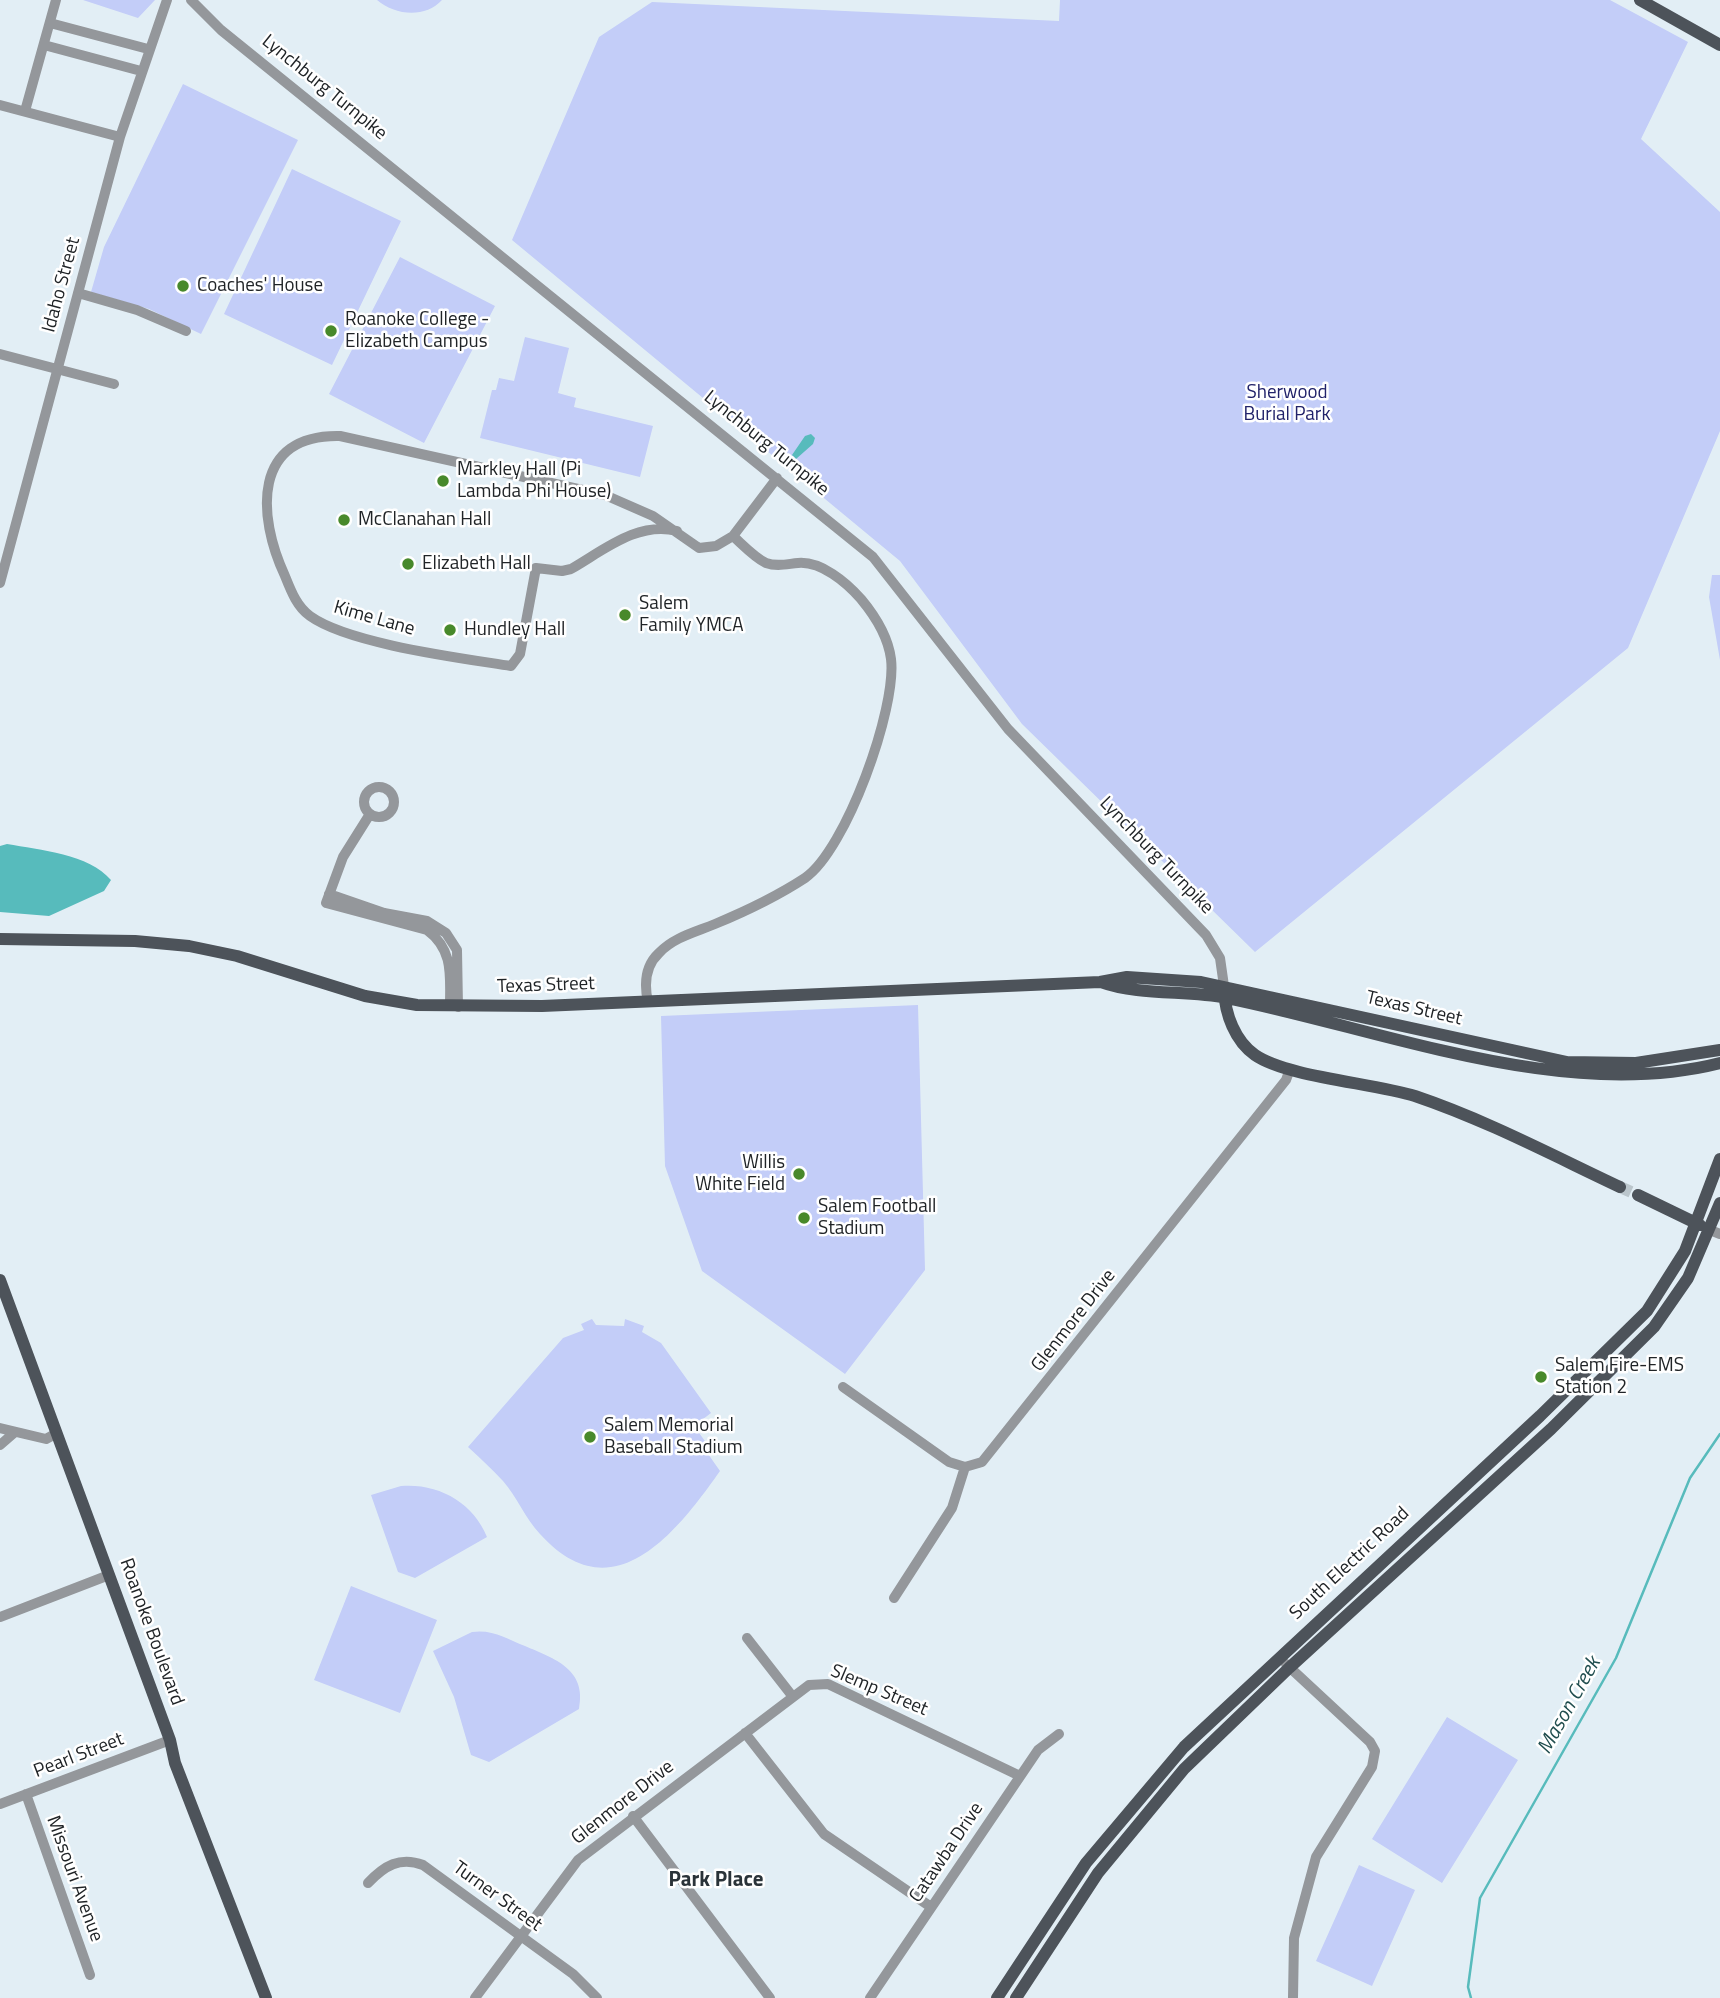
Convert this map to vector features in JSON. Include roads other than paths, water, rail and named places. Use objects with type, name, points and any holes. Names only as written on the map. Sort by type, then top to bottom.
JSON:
[{"type":"main road","points":[[1640,0],[1720,45]]},
{"type":"main road","name":"Texas Street","points":[[0,939],[135,941],[189,946],[237,956],[365,996],[418,1005],[648,1002],[979,985],[1100,982],[1127,977],[1224,992],[1567,1062],[1636,1063],[1720,1050]]},
{"type":"main road","name":"Texas Street","points":[[1224,992],[1502,1061],[1556,1070],[1628,1074],[1683,1070],[1720,1063]]},
{"type":"main road","name":"Lynchburg Turnpike","points":[[1224,992],[1232,1008],[1235,1028],[1255,1055],[1290,1069],[1376,1086],[1438,1104],[1620,1187]]},
{"type":"main road","name":"South Electric Road","points":[[997,1998],[1070,1885],[1118,1822],[1184,1747],[1628,1332],[1671,1278],[1696,1223],[1720,1159]]},
{"type":"main road","points":[[1638,1195],[1715,1232]]},
{"type":"main road","name":"South Electric Road","points":[[1016,1998],[1098,1873],[1153,1803],[1217,1735],[1550,1429],[1637,1345],[1688,1278],[1715,1232],[1720,1203]]},
{"type":"main road","name":"Roanoke Boulevard","points":[[0,1280],[170,1740],[184,1786],[266,1998]]},
{"type":"street","points":[[25,111],[56,0]]},
{"type":"street","name":"Idaho Street","points":[[0,583],[120,137],[167,0]]},
{"type":"street","name":"Lynchburg Turnpike","points":[[191,0],[231,38],[846,534],[890,575],[1008,729],[1206,935],[1220,958],[1224,992]]},
{"type":"street","points":[[50,23],[148,49]]},
{"type":"street","points":[[44,45],[141,71]]},
{"type":"street","points":[[0,105],[120,137]]},
{"type":"street","points":[[78,293],[137,310],[186,331]]},
{"type":"street","points":[[0,354],[114,384]]},
{"type":"street","name":"Kime Lane","points":[[677,531],[659,527],[643,531],[617,541],[571,569],[562,571],[536,568],[520,654],[511,666],[397,645],[314,619],[301,608],[280,565],[269,528],[267,494],[272,470],[283,452],[312,438],[340,436],[605,495],[653,516],[677,531],[699,548],[716,546],[733,536]]},
{"type":"street","points":[[648,1002],[644,984],[649,969],[656,955],[668,945],[718,923],[806,877],[819,865],[834,845],[873,755],[890,693],[891,662],[884,632],[860,597],[826,569],[800,563],[783,565],[764,562],[733,536],[777,478]]},
{"type":"street","points":[[0,534],[12,537]]},
{"type":"street","points":[[370,814],[343,857],[328,899],[427,921],[446,933],[457,950],[454,1006]]},
{"type":"street","name":"Glenmore Drive","points":[[965,1467],[989,1456],[1286,1080],[1290,1069]]},
{"type":"street","points":[[843,1387],[948,1462],[965,1467],[952,1508],[894,1598]]},
{"type":"street","points":[[0,1428],[46,1439],[57,1433]]},
{"type":"street","points":[[0,1445],[15,1432]]},
{"type":"street","points":[[0,1617],[109,1575]]},
{"type":"street","points":[[747,1637],[793,1697]]},
{"type":"street","points":[[1279,1656],[1370,1742],[1375,1751],[1372,1767],[1339,1816],[1316,1857],[1294,1938],[1293,1998]]},
{"type":"street","name":"Slemp Street","points":[[793,1697],[809,1685],[828,1684],[1020,1776]]},
{"type":"street","name":"Glenmore Drive","points":[[475,1998],[578,1860],[793,1697]]},
{"type":"street","points":[[745,1733],[824,1834],[931,1908]]},
{"type":"street","name":"Catawba Drive","points":[[870,1998],[1038,1750],[1059,1734]]},
{"type":"street","name":"Pearl Street","points":[[0,1804],[170,1740]]},
{"type":"street","name":"Missouri Avenue","points":[[26,1794],[90,1975]]},
{"type":"street","points":[[634,1816],[770,1998]]},
{"type":"street","name":"Turner Street","points":[[368,1883],[393,1863],[415,1862],[521,1935],[581,1980],[597,1998]]},
{"type":"waterway","name":"Mason Creek","points":[[1471,1998],[1468,1987],[1480,1898],[1616,1658],[1690,1478],[1720,1434]]},
{"type":"tunnel","points":[[1620,1187],[1638,1195]]},
{"type":"place","name":"Coaches' House","points":[[183,286]]},
{"type":"place","name":"Roanoke College - Elizabeth Campus","points":[[331,331]]},
{"type":"place","name":"Markley Hall (Pi Lambda Phi House)","points":[[443,481]]},
{"type":"place","name":"McClanahan Hall","points":[[344,520]]},
{"type":"place","name":"Elizabeth Hall","points":[[408,564]]},
{"type":"place","name":"Salem Family YMCA","points":[[625,615]]},
{"type":"place","name":"Hundley Hall","points":[[450,630]]},
{"type":"place","name":"Willis White Field","points":[[799,1174]]},
{"type":"place","name":"Salem Football Stadium","points":[[804,1218]]},
{"type":"place","name":"Salem Fire-EMS Station 2","points":[[1541,1377]]},
{"type":"place","name":"Salem Memorial Baseball Stadium","points":[[590,1437]]},
{"type":"district","name":"Park Place","points":[[716,1881]]},
{"type":"park label","name":"Sherwood Burial Park","points":[[1287,404]]}]
